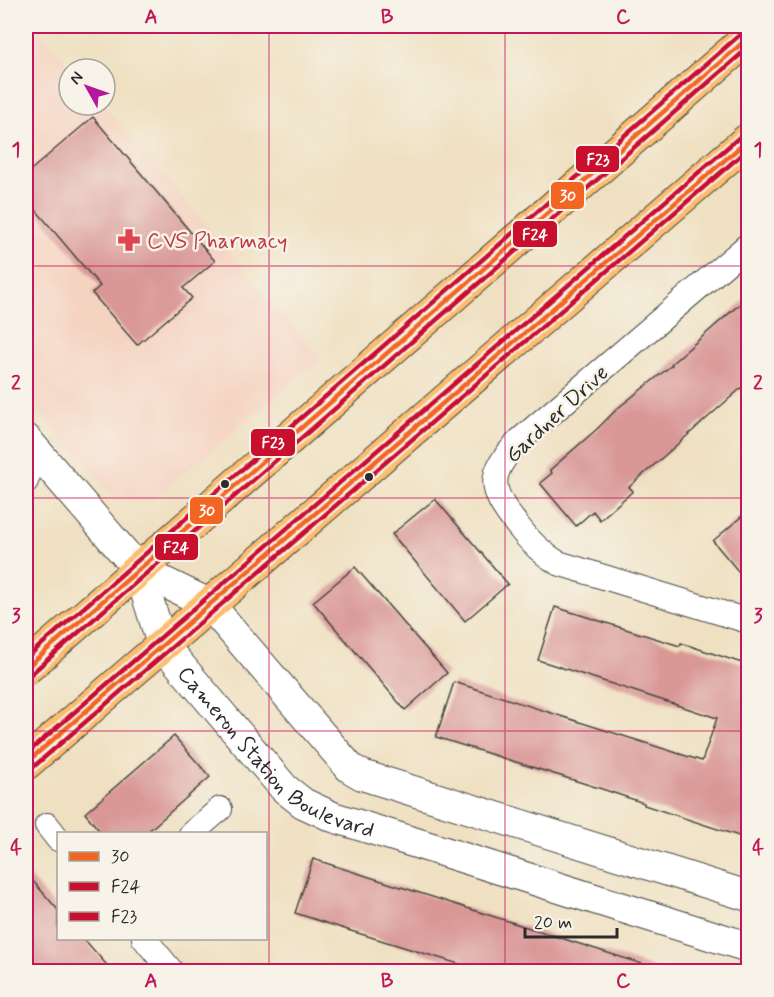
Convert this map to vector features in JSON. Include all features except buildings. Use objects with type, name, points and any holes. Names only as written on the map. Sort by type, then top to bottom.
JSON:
[{"type":"main road","points":[[26,668],[748,38]]},
{"type":"main road","points":[[26,763],[748,140]]},
{"type":"street","name":"Gardner Drive","points":[[748,245],[520,440],[503,459],[496,474],[495,487],[501,506],[528,540],[558,563],[748,621]]},
{"type":"street","points":[[31,445],[139,570]]},
{"type":"street","points":[[26,481],[31,445]]},
{"type":"street","name":"Cameron Station Boulevard","points":[[139,570],[209,604],[350,768],[362,775],[748,896]]},
{"type":"street","name":"Cameron Station Boulevard","points":[[139,570],[162,644],[294,797],[315,810],[748,947]]},
{"type":"street","points":[[193,832],[220,809]]},
{"type":"street","points":[[145,940],[172,972]]},
{"type":"shaded area","points":[[29,26],[35,26],[62,57],[57,57],[57,117],[113,117],[321,358],[150,502],[118,501],[26,395],[26,29]]},
{"type":"transit line","name":"F23","points":[[26,658],[743,32]]},
{"type":"transit line","name":"30","points":[[26,668],[748,38]]},
{"type":"transit line","name":"F24","points":[[31,674],[748,48]]},
{"type":"transit line","name":"F23","points":[[26,754],[743,134]]},
{"type":"transit line","name":"30","points":[[26,763],[748,140]]},
{"type":"transit line","name":"F24","points":[[31,769],[748,149]]},
{"type":"place","name":"CVS Pharmacy","points":[[129,240]]}]
